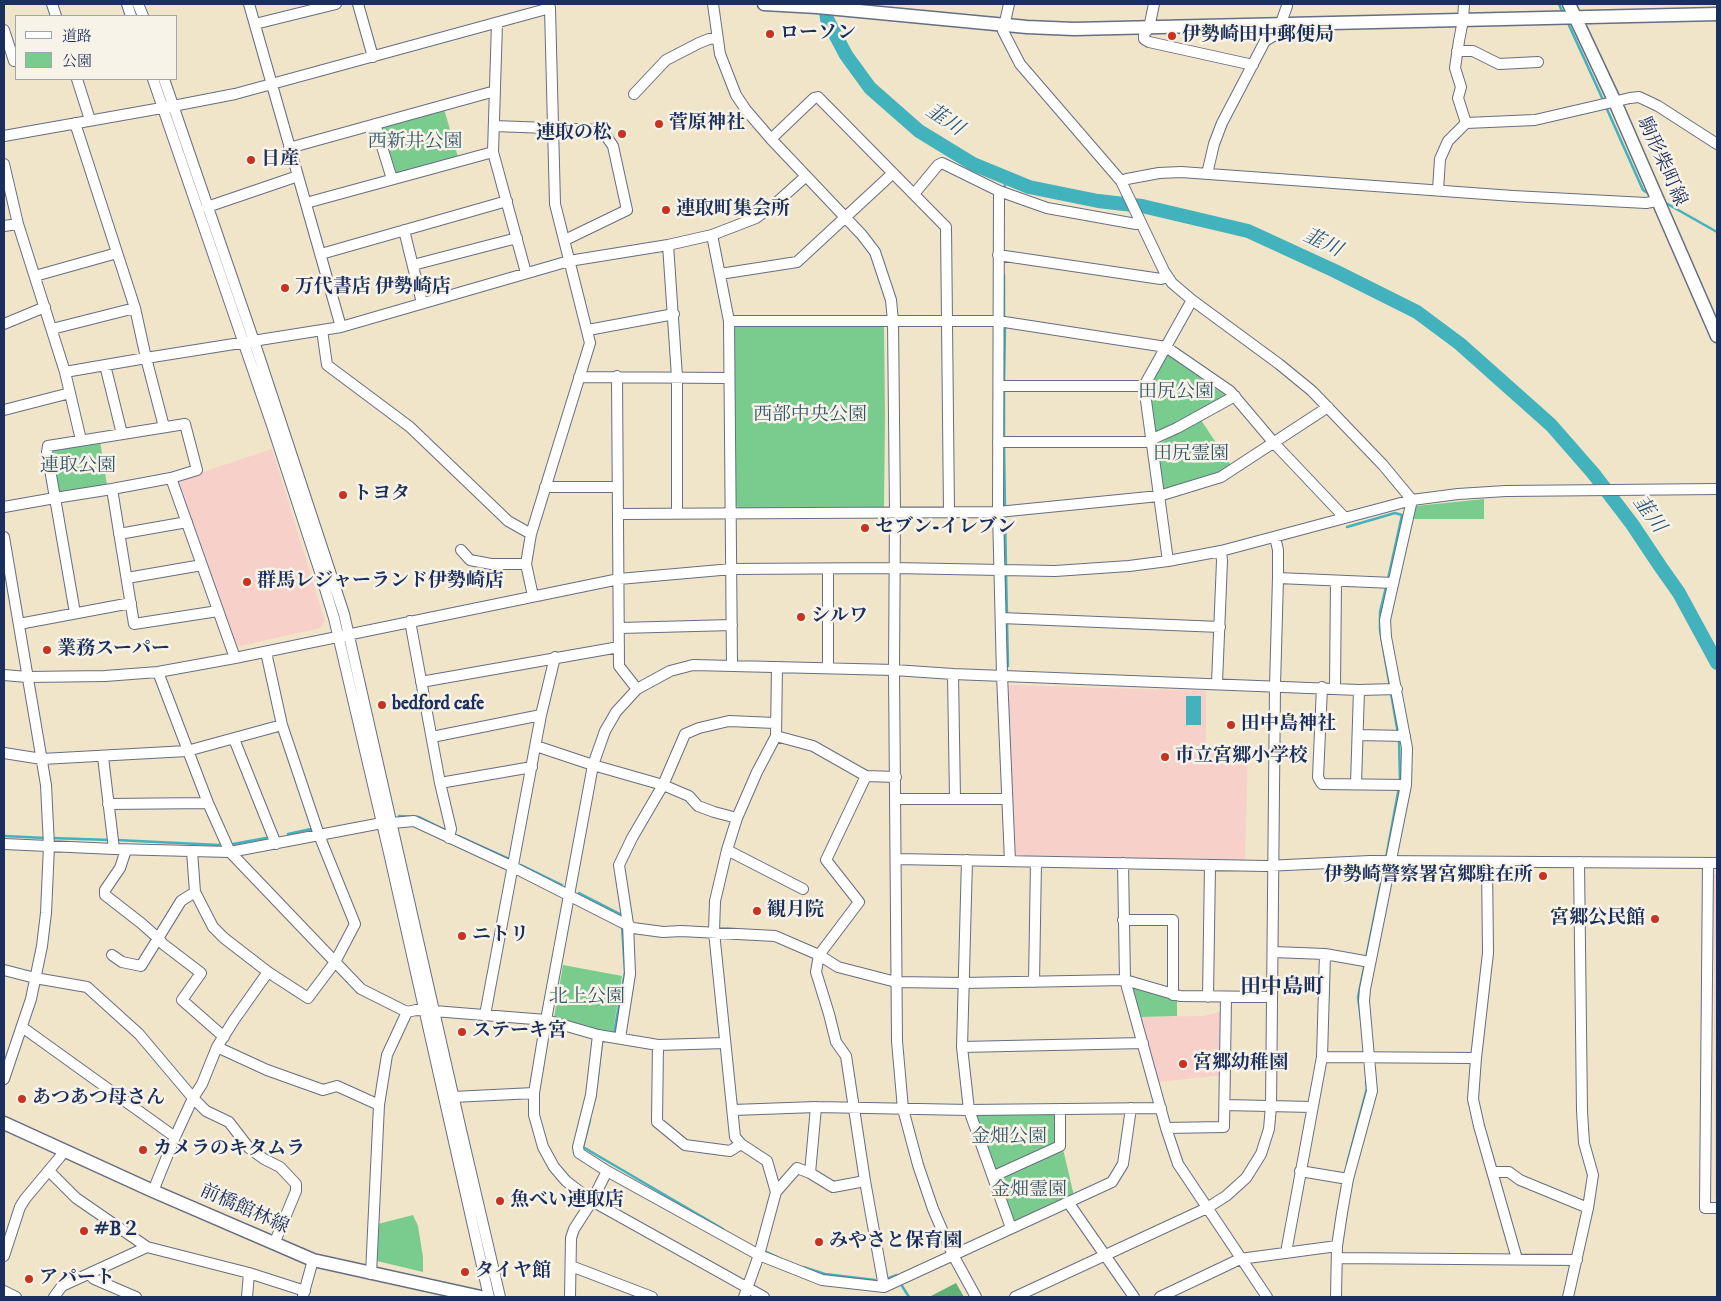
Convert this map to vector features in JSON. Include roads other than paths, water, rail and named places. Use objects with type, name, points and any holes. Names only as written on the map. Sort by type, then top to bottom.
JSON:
[{"type":"main road","points":[[764,4],[834,8],[1054,29],[1717,14]]},
{"type":"main road","name":"駒形柴町線","points":[[1569,4],[1615,102],[1717,336]]},
{"type":"main road","name":"前橋館林線","points":[[4,1123],[153,1191],[313,1260],[481,1297]]},
{"type":"street","points":[[249,4],[341,327]]},
{"type":"street","points":[[255,24],[336,4]]},
{"type":"street","points":[[358,4],[372,57]]},
{"type":"street","points":[[713,4],[717,38],[725,68],[736,95],[746,110],[805,177],[862,235],[874,252],[891,300],[893,321],[895,512],[894,670],[897,1042],[903,1109],[918,1165],[933,1209],[953,1255],[976,1297]]},
{"type":"street","points":[[1009,4],[1004,34],[1017,60],[1027,74],[1121,181],[1167,277],[1192,300],[1279,364],[1312,391],[1383,465],[1412,500]]},
{"type":"street","points":[[1154,4],[1144,39],[1149,42],[1253,65]]},
{"type":"street","points":[[1207,174],[1214,144],[1222,123],[1265,41],[1277,34],[1287,4]]},
{"type":"street","points":[[1464,4],[1455,68],[1461,87],[1458,98],[1466,123]]},
{"type":"street","points":[[4,136],[235,94],[550,6],[555,204],[590,343],[531,534],[526,564],[533,596]]},
{"type":"street","points":[[497,22],[493,152],[526,273]]},
{"type":"street","points":[[4,30],[15,61],[4,65]]},
{"type":"street","points":[[634,94],[666,60],[708,38],[717,38]]},
{"type":"street","points":[[1457,51],[1473,51],[1499,64],[1538,62]]},
{"type":"street","points":[[77,80],[90,120]]},
{"type":"street","points":[[154,80],[168,107],[207,207],[338,636],[387,823]]},
{"type":"street","points":[[164,80],[168,107],[248,342],[330,568],[350,634],[387,823],[429,1011],[489,1297]]},
{"type":"street","points":[[289,148],[494,91]]},
{"type":"street","points":[[771,139],[814,98],[818,97],[946,227],[949,512]]},
{"type":"street","points":[[1438,190],[1440,158],[1448,141],[1466,123],[1535,120],[1640,97],[1658,106],[1717,144]]},
{"type":"street","points":[[75,123],[135,308],[164,427]]},
{"type":"street","points":[[375,124],[392,179]]},
{"type":"street","points":[[494,126],[602,130],[613,146],[627,210],[565,240]]},
{"type":"street","points":[[306,203],[493,152]]},
{"type":"street","points":[[914,194],[938,165],[942,163],[999,190],[1047,208],[1136,224],[1139,219]]},
{"type":"street","points":[[4,164],[18,224],[65,372],[81,440]]},
{"type":"street","points":[[1121,181],[1159,173],[1207,174],[1646,203],[1657,201]]},
{"type":"street","points":[[720,274],[797,262],[892,174]]},
{"type":"street","points":[[207,207],[298,176]]},
{"type":"street","points":[[65,372],[341,327],[569,261],[668,245],[712,235],[756,218],[805,177]]},
{"type":"street","points":[[999,190],[998,512],[1002,676],[1010,861]]},
{"type":"street","points":[[321,254],[507,201]]},
{"type":"street","points":[[4,226],[18,224]]},
{"type":"street","points":[[404,230],[422,303]]},
{"type":"street","points":[[712,235],[729,321],[732,666]]},
{"type":"street","points":[[413,265],[517,238]]},
{"type":"street","points":[[668,245],[677,377],[677,513]]},
{"type":"street","points":[[35,276],[117,253]]},
{"type":"street","points":[[998,255],[1160,279],[1167,277]]},
{"type":"street","points":[[1168,561],[1144,386],[1192,300]]},
{"type":"street","points":[[4,324],[45,307]]},
{"type":"street","points":[[52,329],[135,308]]},
{"type":"street","points":[[588,330],[674,314]]},
{"type":"street","points":[[729,321],[998,321],[1166,347],[1226,386],[1274,443],[1344,518]]},
{"type":"street","points":[[322,330],[327,365],[410,427],[508,520],[531,534]]},
{"type":"street","points":[[105,365],[122,434]]},
{"type":"street","points":[[617,376],[619,666],[637,689]]},
{"type":"street","points":[[580,377],[728,378]]},
{"type":"street","points":[[999,386],[1144,386]]},
{"type":"street","points":[[4,410],[70,393]]},
{"type":"street","points":[[998,442],[1146,442],[1235,396]]},
{"type":"street","points":[[618,514],[998,512],[1159,496],[1221,477],[1328,407]]},
{"type":"street","points":[[4,507],[54,498],[112,489],[171,478],[197,470],[185,424],[48,446],[47,452],[54,498],[75,613]]},
{"type":"street","points":[[171,478],[235,658]]},
{"type":"street","points":[[545,487],[617,487]]},
{"type":"street","points":[[112,489],[134,624],[218,611]]},
{"type":"street","points":[[4,675],[27,677],[105,676],[158,672],[266,652],[619,579],[732,569],[894,568],[1055,571],[1129,566],[1221,551],[1412,500],[1458,494],[1506,491],[1717,489]]},
{"type":"street","points":[[1336,1297],[1337,1246],[1348,1179],[1372,1091],[1364,996],[1406,785],[1407,748],[1386,637],[1385,620],[1412,500]]},
{"type":"street","points":[[119,534],[187,522]]},
{"type":"street","points":[[4,537],[9,592],[19,624],[46,784],[49,846],[46,913],[35,978],[22,1027],[4,1079]]},
{"type":"street","points":[[1015,1297],[1207,1208],[1226,1196],[1246,1178],[1261,1154],[1269,1129],[1271,1106],[1275,686],[1278,578],[1278,550],[1275,537]]},
{"type":"street","points":[[461,550],[470,560],[491,564],[526,564]]},
{"type":"street","points":[[1217,684],[1221,551]]},
{"type":"street","points":[[127,578],[202,565]]},
{"type":"street","points":[[828,568],[828,668]]},
{"type":"street","points":[[1278,578],[1393,583]]},
{"type":"street","points":[[1335,688],[1336,581]]},
{"type":"street","points":[[19,624],[130,603]]},
{"type":"street","points":[[1001,618],[1220,627]]},
{"type":"street","points":[[410,621],[440,783],[451,829],[449,838]]},
{"type":"street","points":[[620,628],[732,625]]},
{"type":"street","points":[[421,682],[619,647]]},
{"type":"street","points":[[192,851],[195,892],[212,927],[268,972],[308,998],[335,962],[355,924],[319,835],[282,725],[266,652]]},
{"type":"street","points":[[485,1015],[541,715],[555,657]]},
{"type":"street","points":[[764,1297],[746,1292],[592,1201],[566,1181],[549,1158],[534,1115],[534,1093],[546,1020],[593,765],[605,731],[616,712],[637,689],[670,671],[693,665],[894,670],[1359,690],[1397,689]]},
{"type":"street","points":[[776,1192],[767,1161],[741,1144],[736,1137],[714,932],[715,901],[737,818],[757,772],[776,736],[777,667]]},
{"type":"street","points":[[158,672],[187,751],[230,852],[361,988],[407,1012],[429,1011],[546,1020],[598,1035],[658,1045],[726,1043]]},
{"type":"street","points":[[953,674],[954,799]]},
{"type":"street","points":[[1322,687],[1318,777],[1320,782],[1322,784],[1406,785]]},
{"type":"street","points":[[1356,784],[1359,690]]},
{"type":"street","points":[[432,737],[541,715]]},
{"type":"street","points":[[620,1038],[630,974],[628,924],[618,865],[663,785],[685,734],[699,728],[729,721],[775,723]]},
{"type":"street","points":[[4,753],[42,759],[187,751],[282,725]]},
{"type":"street","points":[[1358,735],[1405,736]]},
{"type":"street","points":[[776,736],[813,746],[866,776],[896,777]]},
{"type":"street","points":[[234,739],[276,844]]},
{"type":"street","points":[[536,746],[663,785],[689,796],[698,806],[737,818]]},
{"type":"street","points":[[103,757],[114,849]]},
{"type":"street","points":[[440,783],[532,767]]},
{"type":"street","points":[[866,776],[826,860],[859,902],[819,955],[816,972],[836,1042],[846,1056],[865,1181],[884,1287]]},
{"type":"street","points":[[895,799],[1007,800]]},
{"type":"street","points":[[108,804],[208,803]]},
{"type":"street","points":[[4,844],[126,850],[230,852],[387,823],[414,822],[513,867],[633,928],[663,932],[681,930],[775,936],[819,955],[838,967],[896,982],[963,983],[1125,980],[1180,996],[1272,997]]},
{"type":"street","points":[[126,850],[120,868],[105,890],[105,895],[201,973],[182,1000],[224,1037]]},
{"type":"street","points":[[727,850],[803,889]]},
{"type":"street","points":[[896,859],[1273,866],[1330,862],[1390,861],[1712,863],[1705,1208],[1717,1208]]},
{"type":"street","points":[[967,860],[962,1047],[969,1110],[1011,1228]]},
{"type":"street","points":[[1034,982],[1036,862]]},
{"type":"street","points":[[1488,862],[1488,953],[1473,1099],[1517,1259]]},
{"type":"street","points":[[1568,1297],[1588,1208],[1593,1175],[1584,1143],[1582,1111],[1579,862]]},
{"type":"street","points":[[1123,863],[1125,980],[1166,1128],[1178,1164],[1267,1297]]},
{"type":"street","points":[[1208,996],[1210,865]]},
{"type":"street","points":[[112,955],[122,962],[141,966],[181,901],[195,892]]},
{"type":"street","points":[[1123,920],[1173,920],[1173,994]]},
{"type":"street","points":[[1273,952],[1325,954],[1370,962]]},
{"type":"street","points":[[1287,1253],[1286,1247],[1322,1057],[1325,954]]},
{"type":"street","points":[[4,970],[35,978],[87,987],[139,1034],[206,1111],[230,1122],[249,1148],[264,1159],[280,1167],[296,1184],[296,1191],[274,1244]]},
{"type":"street","points":[[153,1191],[175,1137],[193,1098],[202,1084],[217,1047],[268,972]]},
{"type":"street","points":[[1166,1128],[1224,1127],[1226,998]]},
{"type":"street","points":[[429,1011],[453,1097],[500,1297]]},
{"type":"street","points":[[372,1274],[379,1105],[387,1054],[407,1012]]},
{"type":"street","points":[[22,1027],[175,1137]]},
{"type":"street","points":[[598,1035],[591,1095],[578,1153],[607,1171],[759,1254],[822,1280],[884,1287],[1112,1182],[1123,1164],[1131,1108]]},
{"type":"street","points":[[962,1047],[1143,1043]]},
{"type":"street","points":[[658,1045],[657,1122],[685,1145],[730,1151],[741,1144]]},
{"type":"street","points":[[217,1047],[267,1070],[323,1090],[337,1086],[379,1105]]},
{"type":"street","points":[[1322,1057],[1476,1058]]},
{"type":"street","points":[[453,1097],[534,1093]]},
{"type":"street","points":[[1225,1105],[1312,1107]]},
{"type":"street","points":[[733,1110],[816,1107],[969,1110],[1161,1108]]},
{"type":"street","points":[[810,1173],[816,1107]]},
{"type":"street","points":[[994,1176],[1060,1146],[1060,1109]]},
{"type":"street","points":[[4,1256],[20,1207],[25,1198],[49,1171],[64,1150]]},
{"type":"street","points":[[746,1292],[759,1254],[776,1192],[797,1168],[832,1186],[865,1181]]},
{"type":"street","points":[[49,1171],[76,1198],[147,1247],[249,1273],[304,1294],[313,1260]]},
{"type":"street","points":[[570,1297],[571,1238],[574,1229],[592,1201],[607,1171]]},
{"type":"street","points":[[1300,1172],[1348,1179]]},
{"type":"street","points":[[1493,1172],[1508,1172],[1520,1180],[1588,1208]]},
{"type":"street","points":[[1068,1202],[1134,1297]]},
{"type":"street","points":[[1160,1297],[1240,1259],[1337,1246]]},
{"type":"street","points":[[54,1297],[62,1286],[147,1247]]},
{"type":"street","points":[[1337,1258],[1576,1260]]},
{"type":"street","points":[[571,1266],[652,1297]]},
{"type":"street","points":[[247,1297],[249,1273]]},
{"type":"street","points":[[89,1274],[136,1297]]},
{"type":"street","points":[[4,1291],[16,1297]]},
{"type":"water","points":[[1186,696],[1201,696],[1201,725],[1186,725]]},
{"type":"waterway","name":"韮川","points":[[825,4],[827,19],[846,55],[870,88],[919,131],[973,164],[1029,187],[1098,201],[1142,206],[1248,231],[1335,271],[1417,312],[1460,344],[1551,425],[1593,473],[1632,524],[1679,593],[1717,663]]},
{"type":"waterway","points":[[1559,4],[1563,14]]},
{"type":"waterway","points":[[1567,21],[1604,102]]},
{"type":"waterway","points":[[1606,107],[1643,190],[1651,195]]},
{"type":"waterway","points":[[1004,190],[1006,178]]},
{"type":"waterway","points":[[1664,202],[1717,232]]},
{"type":"waterway","points":[[1004,275],[1004,320]]},
{"type":"waterway","points":[[1004,384],[1005,326]]},
{"type":"waterway","points":[[1004,390],[1004,439]]},
{"type":"waterway","points":[[1004,445],[1005,509]]},
{"type":"waterway","points":[[1347,527],[1395,513],[1402,515],[1388,579]]},
{"type":"waterway","points":[[1005,515],[1006,567]]},
{"type":"waterway","points":[[1006,572],[1007,617]]},
{"type":"waterway","points":[[1386,587],[1380,612],[1380,630],[1390,687]]},
{"type":"waterway","points":[[1007,622],[1008,666]]},
{"type":"waterway","points":[[1391,693],[1398,734]]},
{"type":"waterway","points":[[1399,739],[1400,781]]},
{"type":"waterway","points":[[1386,858],[1399,787]]},
{"type":"waterway","points":[[399,816],[419,817],[443,829]]},
{"type":"waterway","points":[[288,834],[311,829]]},
{"type":"waterway","points":[[4,836],[45,838]]},
{"type":"waterway","points":[[458,836],[509,859]]},
{"type":"waterway","points":[[51,838],[110,840]]},
{"type":"waterway","points":[[233,844],[266,838]]},
{"type":"waterway","points":[[116,840],[219,845]]},
{"type":"waterway","points":[[1366,958],[1385,863]]},
{"type":"waterway","points":[[521,865],[562,885]]},
{"type":"waterway","points":[[579,893],[622,915]]},
{"type":"waterway","points":[[614,1033],[625,972],[622,926]]},
{"type":"waterway","points":[[1361,1019],[1358,997],[1365,963]]},
{"type":"waterway","points":[[595,1098],[602,1041]]},
{"type":"waterway","points":[[1347,1164],[1367,1088],[1366,1082]]},
{"type":"waterway","points":[[590,1120],[583,1147],[723,1229]]},
{"type":"waterway","points":[[766,1252],[779,1258]]},
{"type":"waterway","points":[[803,1267],[825,1274],[875,1280]]},
{"type":"waterway","points":[[889,1278],[897,1275]]},
{"type":"waterway","points":[[902,1286],[909,1297]]},
{"type":"place","name":"ローソン","points":[[770,34]]},
{"type":"place","name":"伊勢崎田中郵便局","points":[[1172,36]]},
{"type":"place","name":"菅原神社","points":[[659,124]]},
{"type":"place","name":"連取の松","points":[[622,134]]},
{"type":"place","name":"日産","points":[[251,160]]},
{"type":"place","name":"連取町集会所","points":[[666,210]]},
{"type":"place","name":"万代書店 伊勢崎店","points":[[285,288]]},
{"type":"place","name":"トヨタ","points":[[343,495]]},
{"type":"place","name":"セブン-イレブン","points":[[865,528]]},
{"type":"place","name":"群馬レジャーランド伊勢崎店","points":[[247,582]]},
{"type":"place","name":"シルワ","points":[[801,617]]},
{"type":"place","name":"業務スーパー","points":[[47,650]]},
{"type":"place","name":"bedford cafe","points":[[382,705]]},
{"type":"place","name":"田中島神社","points":[[1231,725]]},
{"type":"place","name":"市立宮郷小学校","points":[[1165,757]]},
{"type":"place","name":"伊勢崎警察署宮郷駐在所","points":[[1543,876]]},
{"type":"place","name":"観月院","points":[[757,911]]},
{"type":"place","name":"宮郷公民館","points":[[1655,919]]},
{"type":"place","name":"ニトリ","points":[[462,936]]},
{"type":"place","name":"ステーキ宮","points":[[462,1032]]},
{"type":"place","name":"宮郷幼稚園","points":[[1183,1064]]},
{"type":"place","name":"あつあつ母さん","points":[[22,1099]]},
{"type":"place","name":"カメラのキタムラ","points":[[143,1150]]},
{"type":"place","name":"魚べい連取店","points":[[500,1201]]},
{"type":"place","name":"#B２","points":[[84,1231]]},
{"type":"place","name":"みやさと保育園","points":[[819,1242]]},
{"type":"place","name":"タイヤ館","points":[[465,1272]]},
{"type":"place","name":"アパート","points":[[29,1279]]},
{"type":"district","name":"田中島町","points":[[1282,989]]},
{"type":"park label","name":"西新井公園","points":[[415,143]]},
{"type":"park label","name":"田尻公園","points":[[1176,393]]},
{"type":"park label","name":"西部中央公園","points":[[810,416]]},
{"type":"park label","name":"田尻霊園","points":[[1191,455]]},
{"type":"park label","name":"連取公園","points":[[78,467]]},
{"type":"park label","name":"北上公園","points":[[587,998]]},
{"type":"park label","name":"金畑公園","points":[[1009,1138]]},
{"type":"park label","name":"金畑霊園","points":[[1029,1191]]}]
